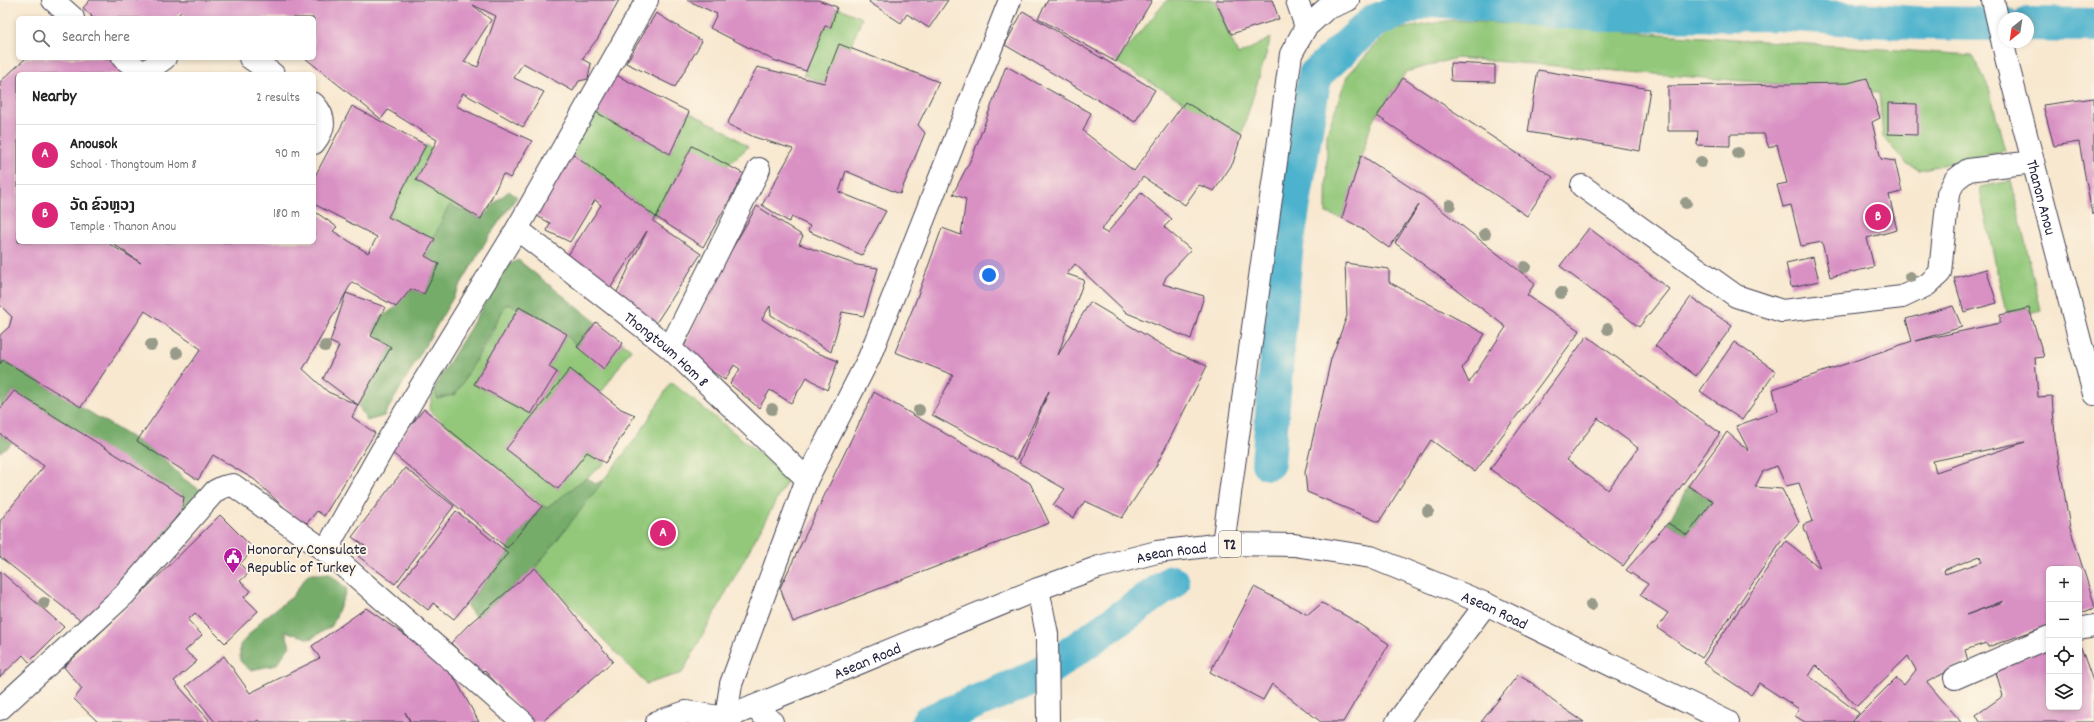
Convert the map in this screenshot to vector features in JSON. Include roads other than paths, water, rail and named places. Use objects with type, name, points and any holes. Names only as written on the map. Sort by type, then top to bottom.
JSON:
[{"type":"street","points":[[53,0],[72,16]]},
{"type":"street","points":[[335,558],[331,546],[332,539],[382,450],[517,229],[647,0]]},
{"type":"street","points":[[724,720],[731,684],[807,480],[869,358],[1010,0]]},
{"type":"street","points":[[1297,0],[1306,27]]},
{"type":"street","points":[[1222,544],[1291,54],[1306,27],[1326,9],[1348,0]]},
{"type":"street","name":"Thanon Anou","points":[[1993,0],[2008,66],[2094,394]]},
{"type":"street","points":[[126,60],[140,72]]},
{"type":"street","points":[[146,72],[162,60]]},
{"type":"street","points":[[253,60],[270,72]]},
{"type":"street","points":[[316,106],[320,110],[324,122],[321,135],[316,141]]},
{"type":"street","points":[[1582,186],[1736,296],[1782,311],[1902,297],[1927,285],[1940,273],[1948,194],[1956,180],[1968,170],[2033,162]]},
{"type":"street","points":[[670,348],[759,169]]},
{"type":"street","name":"Thongtoum Hom 8","points":[[517,229],[670,348],[807,480]]},
{"type":"street","points":[[0,709],[124,595],[215,491],[223,486],[233,485],[335,558],[523,722]]},
{"type":"street","name":"Asean Road","points":[[657,722],[686,712],[724,720],[1038,589],[1099,567],[1157,552],[1222,544],[1294,545],[1371,557],[1486,604],[1728,722]]},
{"type":"street","points":[[1038,589],[1047,634],[1048,722]]},
{"type":"street","points":[[1397,722],[1486,604]]},
{"type":"street","points":[[2082,628],[2094,626]]},
{"type":"street","points":[[1955,678],[2047,638]]},
{"type":"street","points":[[754,707],[772,722]]},
{"type":"waterway","points":[[1268,463],[1286,252],[1315,75],[1374,21],[1428,0]]},
{"type":"waterway","points":[[1433,0],[1601,15],[1777,14],[1917,23],[1998,24]]},
{"type":"waterway","points":[[2034,24],[2094,25]]},
{"type":"waterway","points":[[928,722],[1038,676],[1172,582]]},
{"type":"place","name":"ວັດ ຂົວຫຼວງ","points":[[1878,217]]},
{"type":"place","name":"Anousok","points":[[663,533]]},
{"type":"place","name":"Honorary Consulate Republic of Turkey","points":[[233,574]]}]
